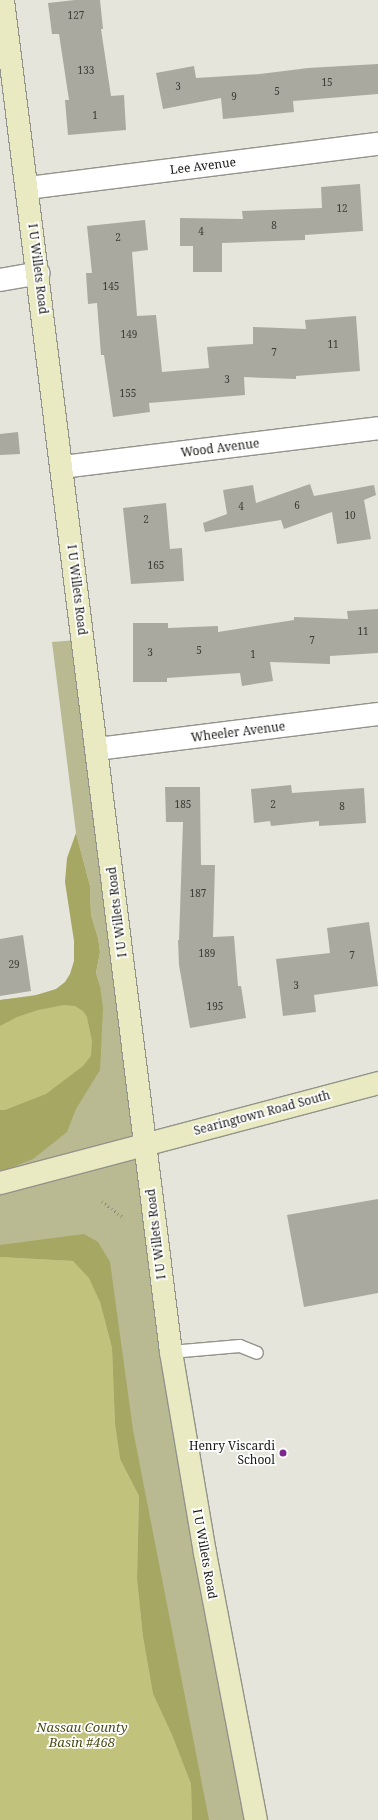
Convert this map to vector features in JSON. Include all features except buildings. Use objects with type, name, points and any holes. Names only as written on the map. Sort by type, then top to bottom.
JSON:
[{"type":"main road","name":"I U Willets Road","points":[[3,0],[5,51],[28,188],[171,1352],[204,1553],[256,1820]]},
{"type":"main road","name":"Searingtown Road South","points":[[0,1183],[378,1083]]},
{"type":"street","name":"Lee Avenue","points":[[28,188],[378,144]]},
{"type":"street","points":[[0,280],[38,273]]},
{"type":"street","name":"Wood Avenue","points":[[62,467],[378,428]]},
{"type":"street","name":"Wheeler Avenue","points":[[97,750],[378,714]]},
{"type":"lane","points":[[171,1352],[240,1346],[257,1353]]},
{"type":"path","points":[[102,1201],[124,1218]]},
{"type":"shaded area","points":[[77,640],[246,1820],[0,1820],[0,1000],[100,986],[96,973],[100,952],[98,938],[91,915],[90,886],[76,833],[52,642]]},
{"type":"shaded area","points":[[76,833],[90,886],[91,915],[98,938],[100,952],[96,973],[100,986],[103,1008],[100,1070],[76,1109],[67,1132],[33,1159],[0,1172],[0,1000],[33,996],[56,989],[65,982],[70,974],[74,961],[74,941],[65,882],[67,858]]},
{"type":"shaded area","points":[[84,1234],[98,1242],[110,1262],[133,1430],[209,1820],[192,1820],[191,1784],[172,1735],[153,1694],[143,1637],[137,1579],[139,1496],[120,1459],[115,1424],[112,1348],[100,1302],[73,1261],[0,1257],[0,1245]]},
{"type":"water","points":[[64,1005],[75,1006],[83,1011],[87,1017],[92,1041],[91,1056],[83,1066],[46,1094],[5,1110],[0,1110],[0,1026],[17,1017],[38,1010]]},
{"type":"water","name":"Nassau County Basin #468","points":[[0,1257],[73,1261],[89,1278],[100,1302],[112,1348],[115,1424],[120,1459],[139,1496],[137,1579],[143,1637],[153,1694],[172,1735],[191,1784],[192,1820],[0,1820]]},
{"type":"place","name":"Henry Viscardi School","points":[[283,1453]]}]
